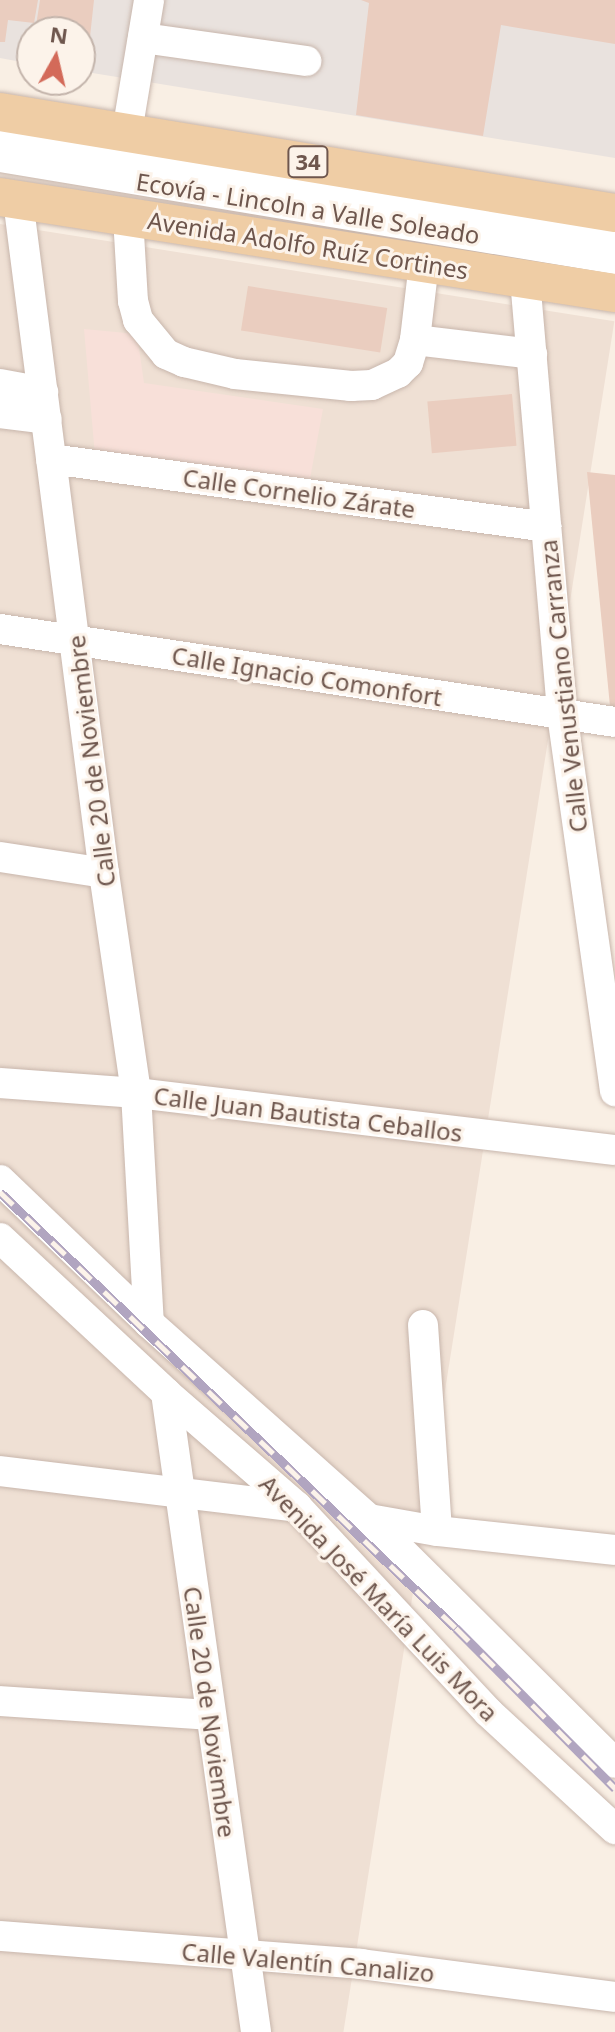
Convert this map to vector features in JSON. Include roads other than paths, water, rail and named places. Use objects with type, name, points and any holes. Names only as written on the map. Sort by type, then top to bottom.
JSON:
[{"type":"main road","name":"34","points":[[0,112],[615,213]]},
{"type":"main road","name":"Avenida Adolfo Ruíz Cortines","points":[[9,199],[615,293]]},
{"type":"street","points":[[127,132],[149,0]]},
{"type":"street","points":[[143,38],[306,61]]},
{"type":"street","points":[[0,134],[615,236]]},
{"type":"street","name":"Ecovía - Lincoln a Valle Soleado","points":[[0,157],[615,259]]},
{"type":"street","name":"Calle 20 de Noviembre","points":[[9,199],[45,406],[77,640],[104,873],[136,1093],[149,1323]]},
{"type":"street","points":[[128,217],[133,301],[138,320],[166,354],[184,362],[235,374],[372,385],[398,373],[408,363],[415,340],[424,263]]},
{"type":"street","name":"Calle Venustiano Carranza","points":[[525,279],[562,714],[604,938],[615,1091]]},
{"type":"street","points":[[415,340],[532,354]]},
{"type":"street","points":[[0,384],[45,406]]},
{"type":"street","points":[[0,413],[45,406]]},
{"type":"street","name":"Calle Cornelio Zárate","points":[[51,459],[546,527]]},
{"type":"street","name":"Calle Ignacio Comonfort","points":[[0,629],[615,722]]},
{"type":"street","points":[[0,857],[104,873]]},
{"type":"street","name":"Calle Juan Bautista Ceballos","points":[[0,1083],[136,1093],[615,1150]]},
{"type":"street","name":"Avenida José María Luis Mora","points":[[0,1180],[149,1323],[369,1519],[615,1763]]},
{"type":"street","name":"Avenida José María Luis Mora","points":[[0,1238],[166,1393],[297,1507],[488,1712],[615,1829]]},
{"type":"street","points":[[423,1325],[437,1531]]},
{"type":"street","name":"Calle 20 de Noviembre","points":[[166,1393],[256,2032]]},
{"type":"street","points":[[0,1471],[297,1507]]},
{"type":"street","points":[[369,1519],[437,1531],[615,1550]]},
{"type":"street","points":[[0,1701],[209,1715]]},
{"type":"street","name":"Calle Valentín Canalizo","points":[[0,1936],[247,1953],[615,1997]]},
{"type":"railway","points":[[0,1192],[456,1628],[615,1788]]}]
